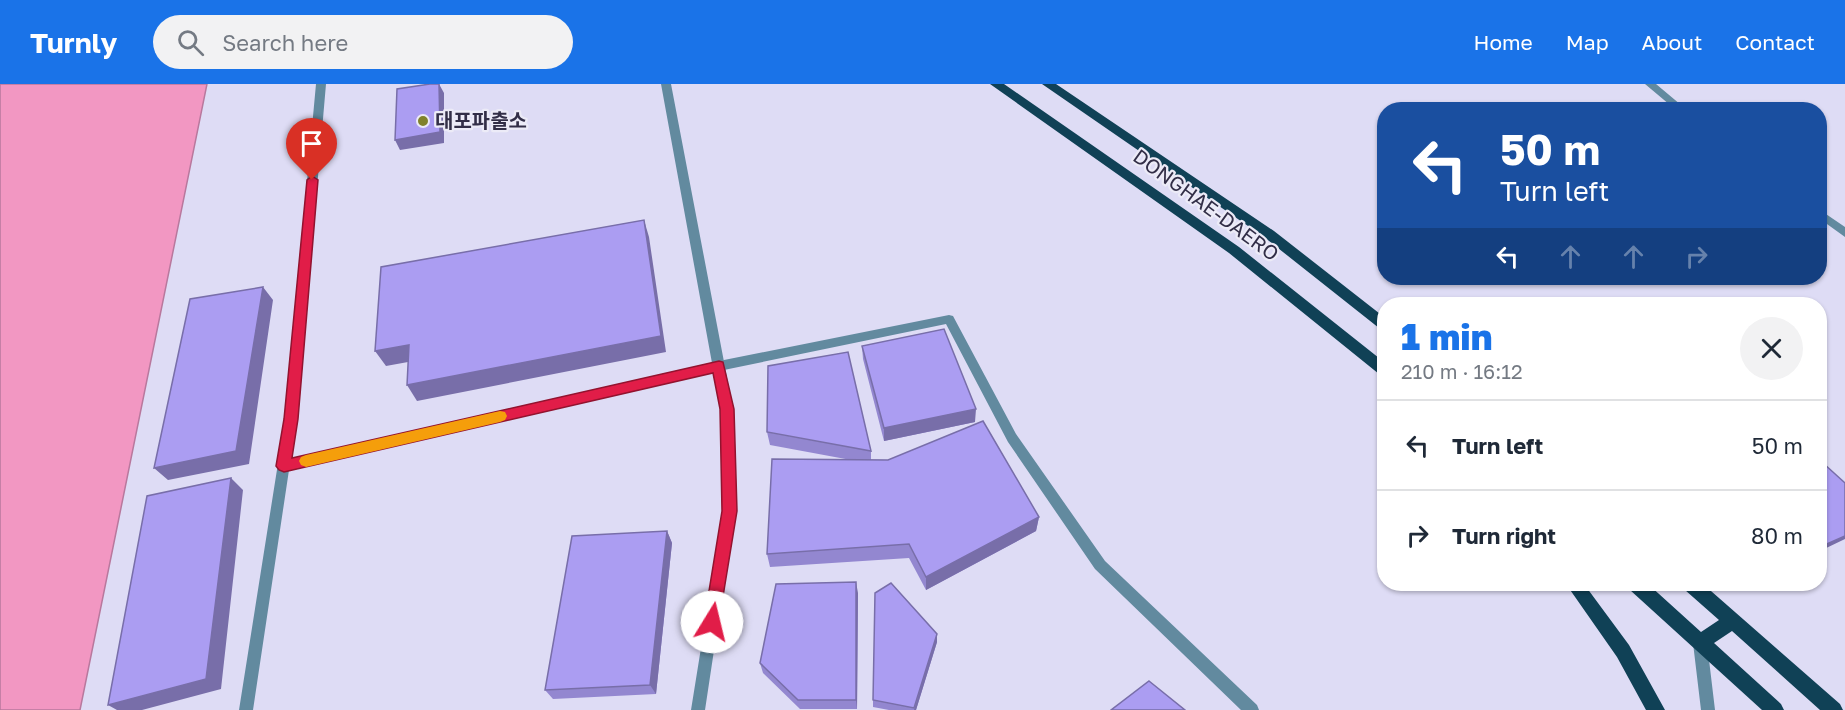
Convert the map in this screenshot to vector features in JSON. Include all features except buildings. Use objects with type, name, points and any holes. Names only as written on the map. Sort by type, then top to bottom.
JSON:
[{"type":"main road","name":"DONGHAE-DAERO","points":[[996,84],[1234,250],[1377,364]]},
{"type":"main road","name":"DONGHAE-DAERO","points":[[1048,84],[1269,234],[1377,319]]},
{"type":"main road","points":[[1579,591],[1623,651],[1656,710]]},
{"type":"main road","points":[[1644,591],[1775,710]]},
{"type":"main road","points":[[1700,591],[1834,710]]},
{"type":"main road","points":[[1700,643],[1733,620]]},
{"type":"street","points":[[246,710],[292,407],[321,84]]},
{"type":"street","points":[[666,84],[727,409],[729,511],[698,710]]},
{"type":"street","points":[[1650,84],[1673,102]]},
{"type":"street","points":[[1827,219],[1845,233]]},
{"type":"street","points":[[284,466],[719,366],[949,319],[1012,438],[1100,565],[1252,710]]},
{"type":"street","points":[[1700,643],[1708,710]]},
{"type":"shaded area","points":[[0,84],[207,84],[80,710],[0,710]]},
{"type":"slow traffic","points":[[306,461],[500,416]]},
{"type":"place","name":"대포파출소","points":[[423,121]]},
{"type":"route","points":[[312,180],[291,419],[284,466],[719,366],[727,409],[729,511],[712,622]]}]
